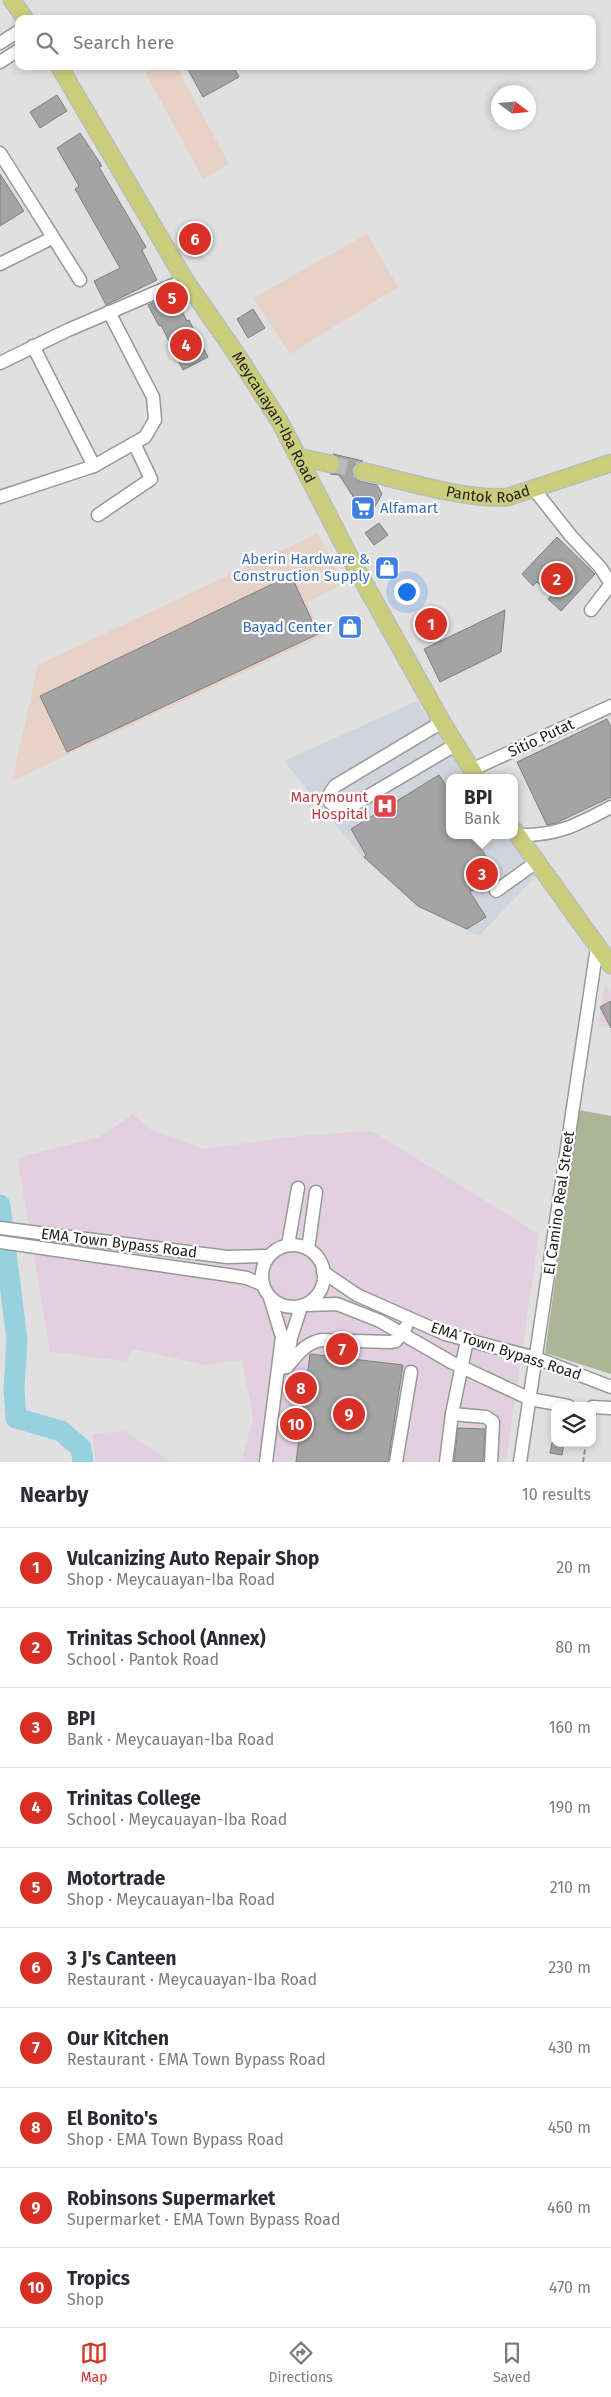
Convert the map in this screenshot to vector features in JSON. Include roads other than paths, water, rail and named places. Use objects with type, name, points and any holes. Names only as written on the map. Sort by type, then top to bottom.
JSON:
[{"type":"main road","points":[[12,0],[22,15]]},
{"type":"main road","name":"Meycauayan-Iba Road","points":[[61,70],[185,280],[237,355],[300,457],[352,563],[455,745],[474,774]]},
{"type":"main road","points":[[300,457],[331,464]]},
{"type":"main road","name":"Pantok Road","points":[[362,471],[465,494],[498,498],[611,463]]},
{"type":"main road","points":[[518,836],[611,964]]},
{"type":"street","points":[[9,56],[0,43],[15,34]]},
{"type":"street","points":[[1,157],[80,280]]},
{"type":"street","points":[[0,264],[52,238]]},
{"type":"street","points":[[0,363],[33,346],[185,280]]},
{"type":"street","points":[[2,491],[94,466],[145,437],[155,420],[153,397],[109,312]]},
{"type":"street","points":[[33,346],[94,466]]},
{"type":"street","points":[[98,515],[151,479],[134,443]]},
{"type":"street","points":[[533,488],[571,536],[600,567],[611,584],[591,610]]},
{"type":"street","name":"Sitio Putat","points":[[474,774],[611,706]]},
{"type":"street","points":[[442,722],[335,786],[330,793],[330,802],[340,810],[348,808],[455,745]]},
{"type":"street","points":[[518,833],[537,836],[569,829],[611,807]]},
{"type":"street","points":[[496,891],[538,861]]},
{"type":"street","name":"El Camino Real Street","points":[[520,1462],[599,945]]},
{"type":"street","points":[[288,1245],[298,1188]]},
{"type":"street","points":[[308,1249],[316,1192]]},
{"type":"street","name":"EMA Town Bypass Road","points":[[0,1228],[227,1257],[268,1256]]},
{"type":"street","name":"EMA Town Bypass Road","points":[[0,1242],[247,1278],[263,1285]]},
{"type":"street","points":[[266,1462],[283,1368],[291,1338],[304,1306],[319,1293],[322,1286],[323,1272],[318,1258],[308,1249],[288,1245],[280,1247],[268,1256],[262,1270],[263,1285],[270,1298],[282,1337],[283,1368],[272,1462]]},
{"type":"street","name":"EMA Town Bypass Road","points":[[323,1272],[357,1295],[445,1334],[536,1358],[611,1387]]},
{"type":"street","points":[[270,1298],[284,1306],[304,1306]]},
{"type":"street","name":"EMA Town Bypass Road","points":[[304,1306],[337,1304],[380,1321],[461,1368],[530,1399],[551,1403]]},
{"type":"street","points":[[283,1368],[304,1346],[312,1342],[321,1340],[396,1341],[403,1334],[410,1318]]},
{"type":"street","points":[[446,1462],[452,1414],[466,1340]]},
{"type":"street","points":[[396,1462],[411,1372]]},
{"type":"street","points":[[596,1407],[611,1408]]},
{"type":"street","points":[[452,1414],[486,1417],[493,1422],[491,1462]]},
{"type":"waterway","points":[[0,1205],[17,1340],[14,1389],[16,1418],[61,1431],[81,1448],[83,1462]]},
{"type":"tunnel","points":[[331,464],[362,471]]},
{"type":"place","name":"3 J's Canteen","points":[[195,239]]},
{"type":"place","name":"Motortrade","points":[[172,298]]},
{"type":"place","name":"Trinitas College","points":[[186,345]]},
{"type":"place","name":"Alfamart","points":[[363,508]]},
{"type":"place","name":"Aberin Hardware & Construction Supply","points":[[387,568]]},
{"type":"place","name":"Trinitas School (Annex)","points":[[557,579]]},
{"type":"place","name":"Vulcanizing Auto Repair Shop","points":[[431,624]]},
{"type":"place","name":"Bayad Center","points":[[350,627]]},
{"type":"place","name":"Marymount Hospital","points":[[385,806]]},
{"type":"place","name":"BPI","points":[[482,874]]},
{"type":"place","name":"Our Kitchen","points":[[342,1349]]},
{"type":"place","name":"El Bonito's","points":[[301,1388]]},
{"type":"place","name":"Robinsons Supermarket","points":[[349,1414]]},
{"type":"place","name":"Tropics","points":[[296,1424]]}]
